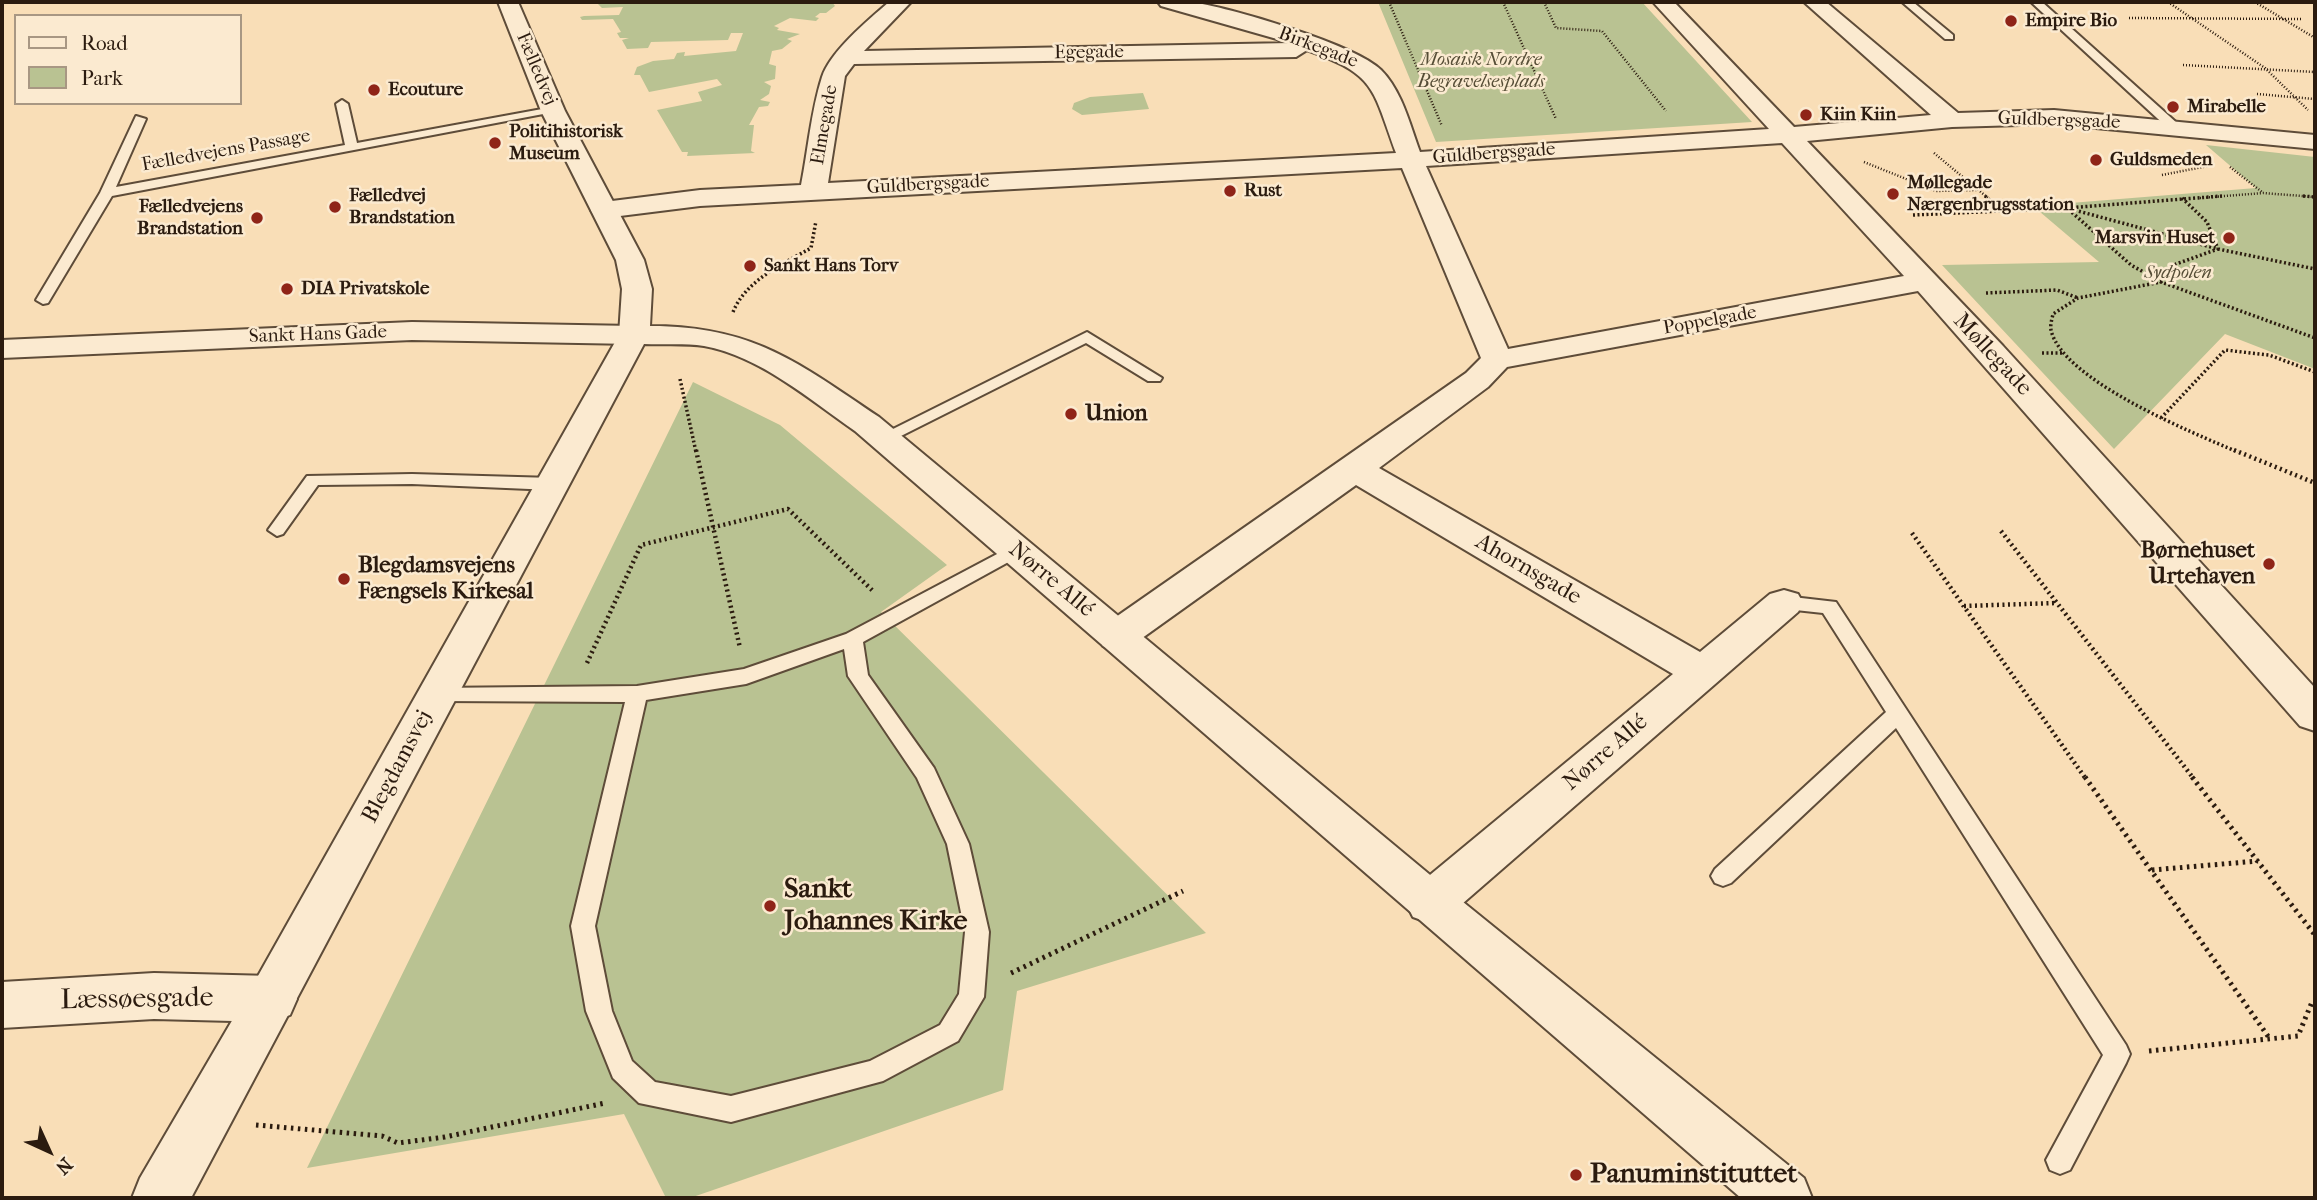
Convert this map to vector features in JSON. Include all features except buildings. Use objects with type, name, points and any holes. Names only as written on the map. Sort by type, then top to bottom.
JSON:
[{"type":"street","name":"Fælledvej","points":[[508,2],[556,116],[604,210]]},
{"type":"street","name":"Elmegade","points":[[817,191],[834,75],[844,58],[868,30],[901,2]]},
{"type":"street","name":"Birkegade","points":[[1168,2],[1284,33],[1365,66],[1383,87],[1411,160]]},
{"type":"street","name":"Møllegade","points":[[1663,2],[1866,217],[2315,715]]},
{"type":"street","points":[[1814,2],[1952,120]]},
{"type":"street","name":"Egegade","points":[[844,58],[1278,49],[1333,51]]},
{"type":"street","name":"Guldbergsgade","points":[[817,191],[1411,160],[1791,135],[1952,120],[2054,117],[2315,142]]},
{"type":"street","points":[[1117,636],[1355,469],[1476,380],[1497,360],[1411,160]]},
{"type":"street","points":[[634,335],[637,289],[630,260],[604,210],[700,198],[817,191]]},
{"type":"street","name":"Poppelgade","points":[[1497,360],[1930,288]]},
{"type":"street","name":"Sankt Hans Gade","points":[[2,349],[412,331],[634,335]]},
{"type":"street","name":"Nørre Allé","points":[[634,335],[706,338],[727,344],[806,383],[883,438],[1430,903],[1784,1198]]},
{"type":"street","name":"Blegdamsvej","points":[[160,1198],[272,999],[634,335]]},
{"type":"street","name":"Ahornsgade","points":[[1355,469],[1702,671]]},
{"type":"street","name":"Nørre Allé","points":[[1430,903],[1784,603]]},
{"type":"street","name":"Læssøesgade","points":[[2,1005],[153,996],[272,999]]},
{"type":"lane","points":[[1907,2],[1950,37]]},
{"type":"lane","name":"Guldbergsgade","points":[[2036,2],[2174,127]]},
{"type":"lane","points":[[342,104],[352,148]]},
{"type":"lane","points":[[449,142],[556,116]]},
{"type":"lane","name":"Fælledvejens Passage","points":[[107,192],[352,148],[556,116]]},
{"type":"lane","points":[[43,300],[107,192],[140,119]]},
{"type":"lane","points":[[883,438],[1087,337],[1154,378]]},
{"type":"lane","points":[[277,530],[313,480],[412,479],[553,484]]},
{"type":"lane","points":[[438,693],[637,694],[746,676],[853,639],[1016,550]]},
{"type":"lane","points":[[1784,603],[1829,607],[2117,1054],[2060,1160]]},
{"type":"lane","points":[[637,694],[583,926],[598,1011],[622,1069],[648,1094],[731,1109],[874,1072],[949,1033],[971,997],[977,932],[958,844],[926,774],[858,676],[853,639]]},
{"type":"lane","points":[[1723,876],[1898,713]]},
{"type":"path","points":[[1389,2],[1446,134]]},
{"type":"path","points":[[1503,2],[1561,129]]},
{"type":"path","points":[[1544,2],[1556,28],[1602,31],[1674,120]]},
{"type":"path","points":[[2168,2],[2264,68],[2299,98],[2308,110]]},
{"type":"path","points":[[2255,2],[2315,38]]},
{"type":"path","points":[[2129,18],[2301,19]]},
{"type":"path","points":[[2183,65],[2315,72]]},
{"type":"path","points":[[2257,94],[2315,99]]},
{"type":"path","points":[[1901,125],[2003,211]]},
{"type":"path","points":[[1857,160],[1881,166],[1936,191],[1978,190]]},
{"type":"path","points":[[2227,164],[2263,193]]},
{"type":"path","points":[[727,344],[736,301],[774,270],[811,248],[817,191]]},
{"type":"path","points":[[1866,217],[2067,208],[2263,193],[2315,197]]},
{"type":"path","points":[[2182,198],[2207,222],[2218,249]]},
{"type":"path","points":[[2067,208],[2218,249],[2315,269]]},
{"type":"path","points":[[2067,208],[2131,265],[2161,282],[2315,338]]},
{"type":"path","points":[[2218,249],[2176,264],[2161,282],[2078,298],[2053,314],[2051,332],[2064,353],[2114,395],[2161,418],[2315,483]]},
{"type":"path","points":[[1930,288],[2057,290],[2078,298]]},
{"type":"path","points":[[2161,418],[2225,350],[2269,355],[2315,372]]},
{"type":"path","points":[[680,379],[746,676]]},
{"type":"path","points":[[572,694],[641,545],[788,509],[878,596],[867,601]]},
{"type":"path","points":[[2001,531],[2315,935]]},
{"type":"path","points":[[1912,533],[2270,1038]]},
{"type":"path","points":[[1963,606],[2056,603]]},
{"type":"path","points":[[727,651],[752,645]]},
{"type":"path","points":[[587,662],[600,662]]},
{"type":"path","points":[[2151,870],[2258,861]]},
{"type":"path","points":[[971,997],[1053,948],[1133,917],[1183,891]]},
{"type":"path","points":[[2117,1054],[2298,1036],[2312,1002],[2315,1002]]},
{"type":"path","points":[[202,1121],[382,1136],[398,1143],[445,1137],[648,1094]]},
{"type":"green space","points":[[596,2],[832,2],[835,6],[826,13],[820,13],[815,17],[819,18],[816,21],[790,18],[774,26],[779,28],[777,30],[800,34],[787,39],[792,41],[782,49],[772,51],[769,64],[776,66],[775,79],[764,82],[771,86],[769,94],[760,100],[770,102],[768,106],[759,107],[749,125],[754,125],[751,151],[755,153],[687,156],[688,152],[682,152],[657,110],[702,101],[698,92],[722,85],[717,79],[649,92],[640,75],[634,75],[637,67],[653,61],[674,59],[677,53],[685,52],[684,56],[736,51],[743,33],[731,33],[728,40],[651,42],[648,48],[627,49],[622,40],[629,38],[620,38],[617,33],[621,32],[613,19],[582,20],[580,17],[619,15],[623,7],[602,8]]},
{"type":"green space","name":"Mosaisk Nordre Begravelsesplads","points":[[1378,2],[1642,2],[1752,122],[1436,142]]},
{"type":"green space","points":[[1143,93],[1149,109],[1082,115],[1072,109],[1074,103],[1090,97]]},
{"type":"green space","name":"Sydpolen","points":[[2206,145],[2315,157],[2315,369],[2225,334],[2114,449],[1942,265],[2099,262],[2033,206],[2256,188]]},
{"type":"green space","points":[[693,382],[780,425],[947,565],[881,612],[1206,933],[1017,991],[1003,1090],[690,1198],[666,1198],[624,1114],[307,1168]]},
{"type":"place","name":"Empire Bio","points":[[2011,21]]},
{"type":"place","name":"Ecouture","points":[[374,90]]},
{"type":"place","name":"Mirabelle","points":[[2173,107]]},
{"type":"place","name":"Kiin Kiin","points":[[1806,115]]},
{"type":"place","name":"Politihistorisk Museum","points":[[495,143]]},
{"type":"place","name":"Guldsmeden","points":[[2096,160]]},
{"type":"place","name":"Rust","points":[[1230,191]]},
{"type":"place","name":"Møllegade Nærgenbrugsstation","points":[[1893,194]]},
{"type":"place","name":"Fælledvej Brandstation","points":[[335,207]]},
{"type":"place","name":"Fælledvejens Brandstation","points":[[257,218]]},
{"type":"place","name":"Marsvin Huset","points":[[2229,238]]},
{"type":"place","name":"Sankt Hans Torv","points":[[750,266]]},
{"type":"place","name":"DIA Privatskole","points":[[287,289]]},
{"type":"place","name":"Union","points":[[1071,414]]},
{"type":"place","name":"Børnehuset Urtehaven","points":[[2269,564]]},
{"type":"place","name":"Blegdamsvejens Fængsels Kirkesal","points":[[344,579]]},
{"type":"place","name":"Sankt Johannes Kirke","points":[[770,906]]},
{"type":"place","name":"Panuminstituttet","points":[[1576,1175]]}]
